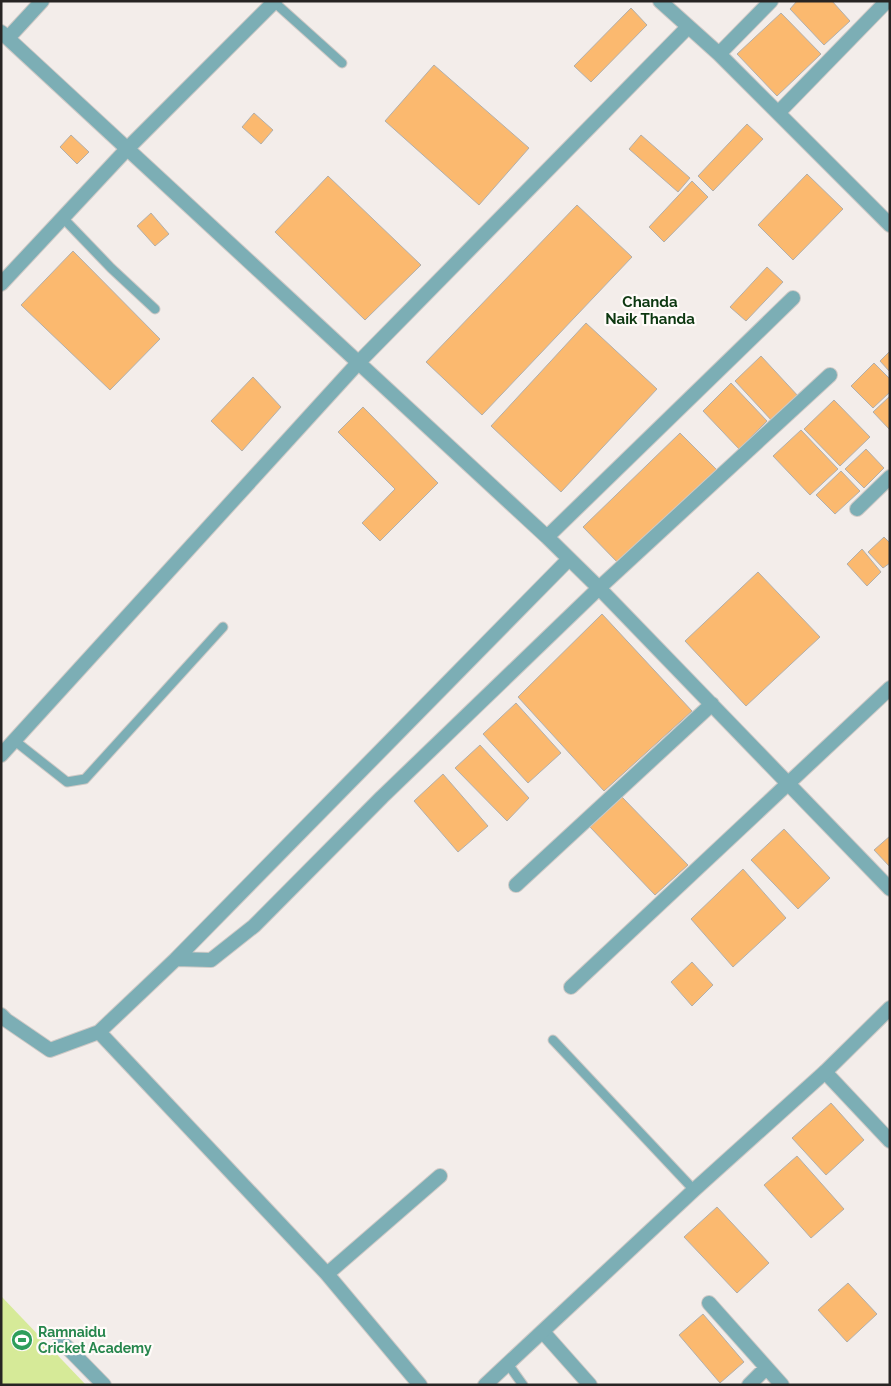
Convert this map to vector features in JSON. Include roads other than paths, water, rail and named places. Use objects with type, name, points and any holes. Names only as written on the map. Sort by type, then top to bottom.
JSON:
[{"type":"street","points":[[42,1],[5,35],[547,537],[599,588],[890,889]]},
{"type":"street","points":[[660,1],[719,54],[888,219]]},
{"type":"street","points":[[719,54],[771,1]]},
{"type":"street","points":[[778,113],[887,1]]},
{"type":"street","points":[[2,282],[128,150],[275,2]]},
{"type":"street","points":[[1,755],[358,363],[688,27]]},
{"type":"street","points":[[547,537],[793,298]]},
{"type":"street","points":[[176,959],[211,960],[254,926],[382,797],[599,588],[830,375]]},
{"type":"street","points":[[857,509],[890,477]]},
{"type":"street","points":[[1,1015],[50,1050],[99,1032],[176,959],[569,559]]},
{"type":"street","points":[[571,987],[890,688]]},
{"type":"street","points":[[516,885],[712,704]]},
{"type":"street","points":[[485,1385],[694,1190],[825,1072],[890,1008]]},
{"type":"street","points":[[99,1032],[327,1274],[420,1385]]},
{"type":"street","points":[[825,1072],[890,1142]]},
{"type":"street","points":[[327,1274],[440,1176]]},
{"type":"street","points":[[709,1303],[782,1385]]},
{"type":"street","points":[[543,1332],[590,1385]]},
{"type":"street","points":[[60,1340],[104,1385]]},
{"type":"street","points":[[749,1385],[766,1368]]},
{"type":"lane","points":[[275,2],[342,64]]},
{"type":"lane","points":[[63,218],[111,268],[155,309]]},
{"type":"lane","points":[[15,741],[66,782],[85,779],[223,627]]},
{"type":"lane","points":[[553,1040],[694,1190]]},
{"type":"lane","points":[[508,1364],[523,1385]]},
{"type":"place","name":"Ramnaidu Cricket Academy","points":[[22,1340]]},
{"type":"district","name":"Chanda Naik Thanda","points":[[650,310]]}]
